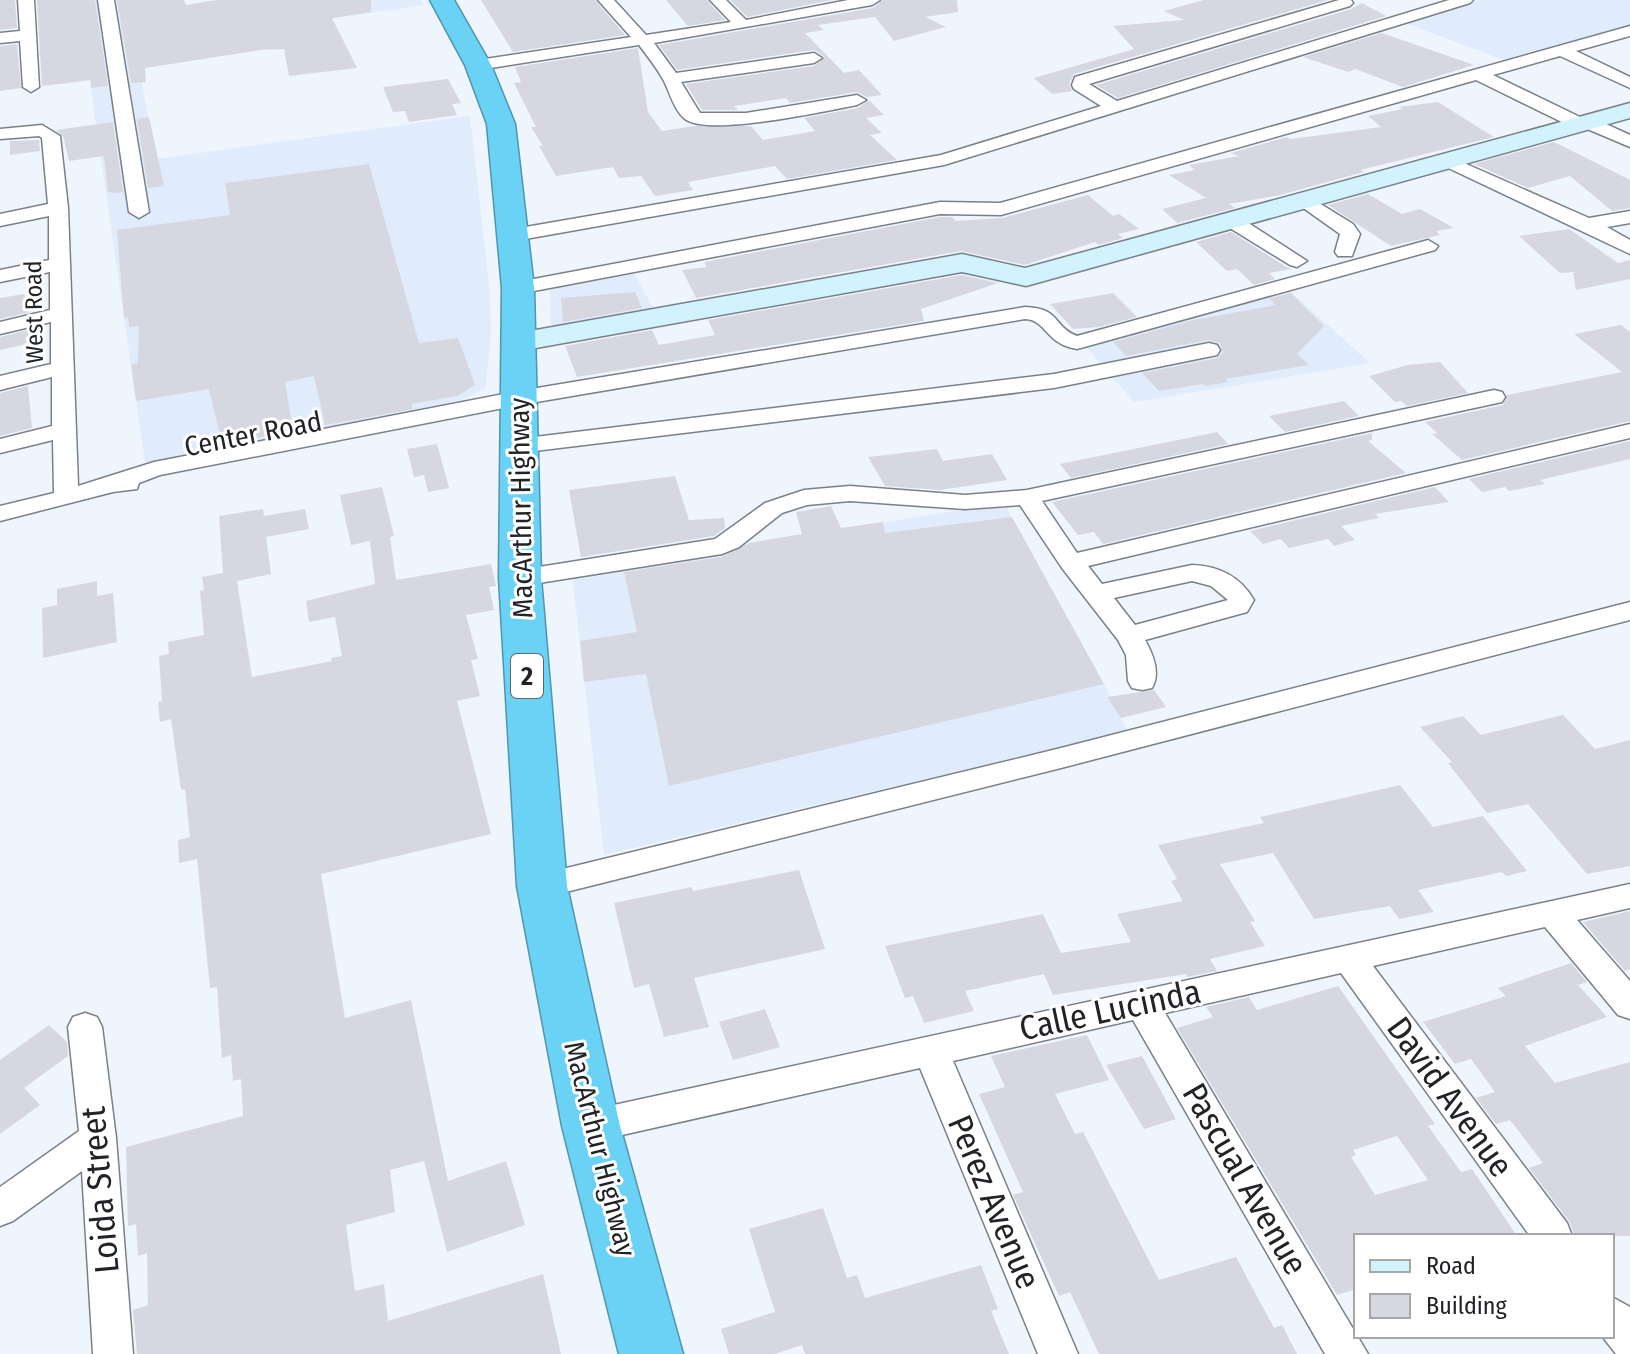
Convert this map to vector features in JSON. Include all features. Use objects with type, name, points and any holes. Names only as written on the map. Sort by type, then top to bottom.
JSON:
[{"type":"highway","name":"MacArthur Highway","points":[[442,0],[478,65],[501,124],[518,288],[520,578],[542,886],[591,1126],[651,1354]]},
{"type":"street","points":[[26,0],[31,87]]},
{"type":"street","points":[[106,0],[139,212]]},
{"type":"street","points":[[606,0],[642,40],[671,79],[691,116],[698,120],[733,119],[857,100]]},
{"type":"street","points":[[718,0],[742,25]]},
{"type":"street","points":[[478,65],[742,25],[872,0]]},
{"type":"street","points":[[1413,0],[1438,8]]},
{"type":"street","points":[[514,235],[933,162],[1465,0]]},
{"type":"street","points":[[1109,110],[1091,102],[1092,94],[1080,85],[1081,81],[1345,3]]},
{"type":"street","points":[[518,288],[940,208],[1001,209],[1630,31]]},
{"type":"street","points":[[0,38],[29,35]]},
{"type":"street","points":[[1560,50],[1630,83]]},
{"type":"street","points":[[671,79],[814,58]]},
{"type":"street","points":[[1478,74],[1630,142]]},
{"type":"street","points":[[519,342],[962,263],[976,263],[1016,277],[1026,277],[1627,113]]},
{"type":"street","name":"West Road","points":[[0,134],[42,130],[51,136],[58,208],[66,498]]},
{"type":"street","points":[[1448,161],[1515,194],[1588,224],[1630,248]]},
{"type":"street","points":[[1306,201],[1346,228],[1350,234],[1345,252]]},
{"type":"street","points":[[0,220],[58,208]]},
{"type":"street","points":[[1588,224],[1630,217]]},
{"type":"street","points":[[1232,221],[1297,261]]},
{"type":"street","points":[[518,419],[1025,313],[1037,312],[1046,316],[1060,339],[1077,343],[1428,246]]},
{"type":"street","points":[[0,276],[59,264]]},
{"type":"street","points":[[0,328],[59,314]]},
{"type":"street","points":[[518,419],[1054,381],[1209,350]]},
{"type":"street","points":[[0,383],[62,368]]},
{"type":"street","points":[[520,578],[722,546],[740,537],[757,519],[780,504],[807,497],[863,493],[966,502],[1027,497],[1494,397]]},
{"type":"street","name":"Center Road","points":[[0,514],[112,485],[165,483],[518,419]]},
{"type":"street","points":[[0,446],[63,430]]},
{"type":"street","points":[[1071,562],[1630,431]]},
{"type":"street","points":[[1027,497],[1071,562],[1129,636],[1140,655],[1142,681]]},
{"type":"street","points":[[1096,594],[1192,573],[1205,573],[1237,592],[1241,600],[1238,606],[1129,636]]},
{"type":"street","points":[[542,886],[1061,758],[1630,611]]},
{"type":"street","name":"Calle Lucinda","points":[[591,1126],[1630,896]]},
{"type":"street","points":[[1552,913],[1630,1005]]},
{"type":"street","name":"David Avenue","points":[[1348,958],[1552,1234]]},
{"type":"street","name":"Pascual Avenue","points":[[1142,1004],[1348,1354]]},
{"type":"street","name":"Loida Street","points":[[85,1027],[98,1138],[113,1354]]},
{"type":"street","name":"Perez Avenue","points":[[930,1049],[1058,1354]]},
{"type":"street","points":[[0,1209],[98,1138]]},
{"type":"street","points":[[1614,1319],[1630,1340]]},
{"type":"shaded area","points":[[78,0],[127,0],[130,20],[252,0],[421,0],[425,5],[135,47],[156,159],[470,116],[489,284],[491,330],[486,387],[467,398],[412,413],[215,453],[145,462]]},
{"type":"shaded area","points":[[1482,0],[1630,0],[1630,26],[1506,61],[1408,24]]},
{"type":"shaded area","points":[[632,269],[654,310],[551,329],[550,283]]},
{"type":"shaded area","points":[[1291,292],[1370,363],[1134,402],[1074,333]]},
{"type":"shaded area","points":[[1004,503],[1127,731],[604,855],[572,574]]},
{"type":"building","points":[[0,0],[15,0],[17,28],[0,30]]},
{"type":"building","points":[[37,0],[95,0],[108,86],[91,88],[91,80],[42,86]]},
{"type":"building","points":[[117,0],[184,0],[186,5],[216,0],[371,0],[371,12],[332,18],[357,68],[289,76],[284,49],[261,50],[145,68],[146,82],[131,83]]},
{"type":"building","points":[[481,0],[595,0],[625,35],[513,52]]},
{"type":"building","points":[[666,0],[707,0],[725,20],[688,26]]},
{"type":"building","points":[[730,0],[832,0],[747,17]]},
{"type":"building","points":[[883,0],[957,0],[958,12],[925,17],[946,27],[894,41],[875,17],[818,25],[824,30],[805,33],[844,73],[859,70],[882,95],[867,97],[857,92],[790,103],[786,98],[734,106],[738,110],[702,110],[686,84],[814,66],[825,57],[814,50],[677,70],[659,45],[873,8]]},
{"type":"building","points":[[1204,0],[1328,0],[1074,74],[1069,84],[1072,91],[1052,94],[1034,78],[1134,49],[1113,26],[1184,20],[1164,11]]},
{"type":"building","points":[[1362,3],[1386,16],[1118,98],[1096,85],[1351,9]]},
{"type":"building","points":[[1382,33],[1474,65],[1403,87],[1355,69],[1348,72],[1303,57]]},
{"type":"building","points":[[17,44],[21,88],[0,91],[0,46]]},
{"type":"building","points":[[638,48],[648,112],[662,131],[695,126],[751,126],[763,140],[815,131],[804,118],[858,108],[869,100],[884,115],[866,118],[882,133],[870,135],[897,160],[787,179],[775,166],[688,182],[693,190],[655,196],[641,176],[619,178],[613,167],[556,176],[539,146],[543,146],[531,127],[536,127],[514,83],[521,82],[515,67]]},
{"type":"building","points":[[448,79],[461,103],[452,104],[457,115],[409,122],[405,111],[393,112],[383,87]]},
{"type":"building","points":[[1438,102],[1494,137],[1360,170],[1364,172],[1280,195],[1229,204],[1235,208],[1177,223],[1162,209],[1206,198],[1169,175],[1195,170],[1189,165],[1239,156],[1231,153],[1287,137],[1291,139],[1381,127],[1368,116],[1403,109],[1399,107]]},
{"type":"building","points":[[149,117],[164,186],[148,188],[137,119]]},
{"type":"building","points":[[113,122],[123,192],[114,193],[108,192],[104,156],[69,161],[63,136],[56,130]]},
{"type":"building","points":[[39,140],[40,151],[10,155],[10,141]]},
{"type":"building","points":[[1554,142],[1630,180],[1630,208],[1612,211],[1570,176],[1528,188],[1474,164]]},
{"type":"building","points":[[369,164],[419,343],[458,338],[475,385],[457,396],[411,404],[413,409],[325,425],[314,376],[285,382],[293,431],[222,444],[209,389],[136,401],[131,365],[138,363],[139,326],[129,327],[128,317],[124,318],[117,230],[230,215],[225,183]]},
{"type":"building","points":[[1368,194],[1402,214],[1420,209],[1454,228],[1436,231],[1440,235],[1391,246],[1328,205]]},
{"type":"building","points":[[1088,195],[1113,216],[1119,214],[1139,229],[1118,234],[1123,238],[1099,245],[1095,242],[1025,265],[961,251],[696,298],[682,270],[707,267],[704,262],[940,217],[952,217],[955,221],[1002,218]]},
{"type":"building","points":[[1569,229],[1618,263],[1630,260],[1630,279],[1576,290],[1573,273],[1576,272],[1560,273],[1519,236]]},
{"type":"building","points":[[1231,232],[1292,269],[1269,273],[1275,279],[1254,285],[1237,269],[1227,271],[1196,242]]},
{"type":"building","points":[[962,275],[998,283],[921,309],[924,321],[577,377],[565,346],[652,330],[659,345],[715,335],[708,320]]},
{"type":"building","points":[[635,292],[642,308],[563,322],[561,298]]},
{"type":"building","points":[[1113,293],[1137,317],[1099,327],[1073,329],[1050,304]]},
{"type":"building","points":[[1291,293],[1324,326],[1297,354],[1309,365],[1225,379],[1228,382],[1205,386],[1159,391],[1142,373],[1218,358],[1223,352],[1220,343],[1208,340],[1126,356],[1113,342],[1194,320],[1276,305],[1269,299]]},
{"type":"building","points":[[24,294],[31,312],[0,319],[0,298]]},
{"type":"building","points":[[1621,325],[1630,332],[1630,421],[1462,460],[1432,434],[1437,433],[1425,422],[1503,405],[1507,395],[1622,372],[1574,334]]},
{"type":"building","points":[[36,328],[38,334],[25,337],[27,344],[0,350],[0,337]]},
{"type":"building","points":[[1440,362],[1468,393],[1407,406],[1401,401],[1395,402],[1369,376],[1408,365]]},
{"type":"building","points":[[28,386],[32,428],[0,436],[0,393]]},
{"type":"building","points":[[1344,401],[1359,416],[1285,432],[1269,416]]},
{"type":"building","points":[[1217,432],[1228,444],[1071,478],[1060,464]]},
{"type":"building","points":[[1372,433],[1372,440],[1368,441],[1406,473],[1103,544],[1094,532],[1078,535],[1052,502]]},
{"type":"building","points":[[1630,441],[1630,459],[1540,480],[1545,484],[1509,491],[1505,487],[1482,492],[1469,479]]},
{"type":"building","points":[[437,444],[449,488],[428,492],[424,475],[414,477],[407,449]]},
{"type":"building","points":[[937,449],[943,461],[992,454],[1007,480],[940,490],[885,486],[868,457]]},
{"type":"building","points":[[675,476],[689,520],[724,518],[725,528],[714,536],[581,557],[569,490]]},
{"type":"building","points":[[382,487],[394,536],[390,537],[396,580],[491,564],[496,586],[489,587],[494,610],[466,615],[478,659],[471,660],[480,696],[457,701],[491,834],[321,874],[345,1018],[411,1000],[448,1181],[506,1161],[525,1225],[447,1252],[424,1161],[390,1170],[395,1212],[346,1225],[355,1291],[384,1284],[388,1321],[543,1274],[561,1354],[137,1354],[133,1310],[148,1305],[147,1253],[138,1256],[136,1224],[128,1226],[126,1147],[243,1116],[241,1079],[233,1081],[231,1055],[222,1058],[217,987],[210,988],[197,859],[179,863],[178,840],[190,837],[185,789],[181,790],[171,719],[160,722],[159,656],[169,654],[168,642],[204,635],[200,591],[204,590],[202,577],[223,573],[219,516],[263,509],[264,516],[305,509],[309,529],[266,537],[271,574],[237,581],[252,677],[332,661],[331,658],[342,656],[335,617],[309,622],[306,601],[375,584],[370,541],[351,545],[340,495]]},
{"type":"building","points":[[1435,487],[1449,502],[1375,514],[1379,518],[1341,526],[1355,540],[1334,546],[1328,539],[1289,548],[1281,539],[1263,544],[1250,531]]},
{"type":"building","points":[[831,506],[841,528],[883,522],[885,533],[1012,517],[1104,684],[669,786],[646,674],[584,682],[580,641],[637,632],[624,572],[722,557],[749,543],[802,534],[796,512]]},
{"type":"building","points":[[97,581],[97,596],[113,593],[117,642],[43,658],[42,608],[57,605],[57,589]]},
{"type":"building","points":[[1154,690],[1166,707],[1121,718],[1107,697]]},
{"type":"building","points":[[1563,715],[1595,749],[1630,740],[1630,866],[1587,874],[1528,804],[1487,813],[1448,763],[1452,762],[1420,727],[1463,716],[1481,735]]},
{"type":"building","points":[[1400,785],[1433,827],[1483,816],[1527,871],[1506,876],[1502,872],[1418,890],[1434,912],[1399,919],[1390,906],[1314,919],[1273,853],[1220,864],[1255,921],[1250,922],[1265,946],[1210,959],[1217,971],[1188,977],[1186,974],[1053,995],[1044,974],[965,991],[974,1011],[924,1023],[913,996],[905,998],[885,946],[1043,914],[1061,953],[1131,942],[1117,914],[1183,901],[1171,881],[1177,879],[1158,845],[1264,823],[1260,817]]},
{"type":"building","points":[[799,870],[825,949],[694,978],[709,1027],[664,1037],[649,984],[634,988],[614,903]]},
{"type":"building","points":[[1630,911],[1630,969],[1625,971],[1583,922]]},
{"type":"building","points":[[1571,963],[1587,982],[1578,985],[1607,1017],[1525,1046],[1555,1083],[1630,1062],[1630,1236],[1574,1234],[1569,1221],[1529,1168],[1543,1163],[1510,1120],[1496,1124],[1476,1098],[1495,1092],[1471,1059],[1455,1064],[1423,1022],[1506,996],[1498,988]]},
{"type":"building","points":[[1338,986],[1435,1124],[1428,1126],[1461,1172],[1472,1169],[1516,1234],[1354,1234],[1354,1290],[1337,1295],[1177,1028],[1213,1017],[1206,1007],[1249,997],[1257,1010]],"holes":[[[1397,1136],[1428,1180],[1375,1195],[1351,1157],[1356,1155],[1353,1150]]]},
{"type":"building","points":[[765,1009],[780,1047],[733,1060],[719,1022]]},
{"type":"building","points":[[49,1025],[67,1042],[68,1056],[24,1088],[40,1105],[0,1134],[0,1060]]},
{"type":"building","points":[[1087,1035],[1109,1080],[1055,1094],[1075,1134],[1083,1132],[1159,1280],[1236,1257],[1274,1328],[1282,1325],[1297,1354],[1099,1354],[1070,1292],[1059,1296],[1013,1195],[1023,1192],[979,1094],[1005,1087],[991,1056]]},
{"type":"building","points":[[1142,1056],[1176,1119],[1144,1129],[1106,1065]]},
{"type":"building","points":[[823,1208],[847,1278],[857,1275],[865,1298],[981,1265],[998,1309],[991,1311],[1009,1354],[805,1354],[802,1345],[775,1354],[729,1354],[721,1329],[775,1312],[749,1229]]}]
